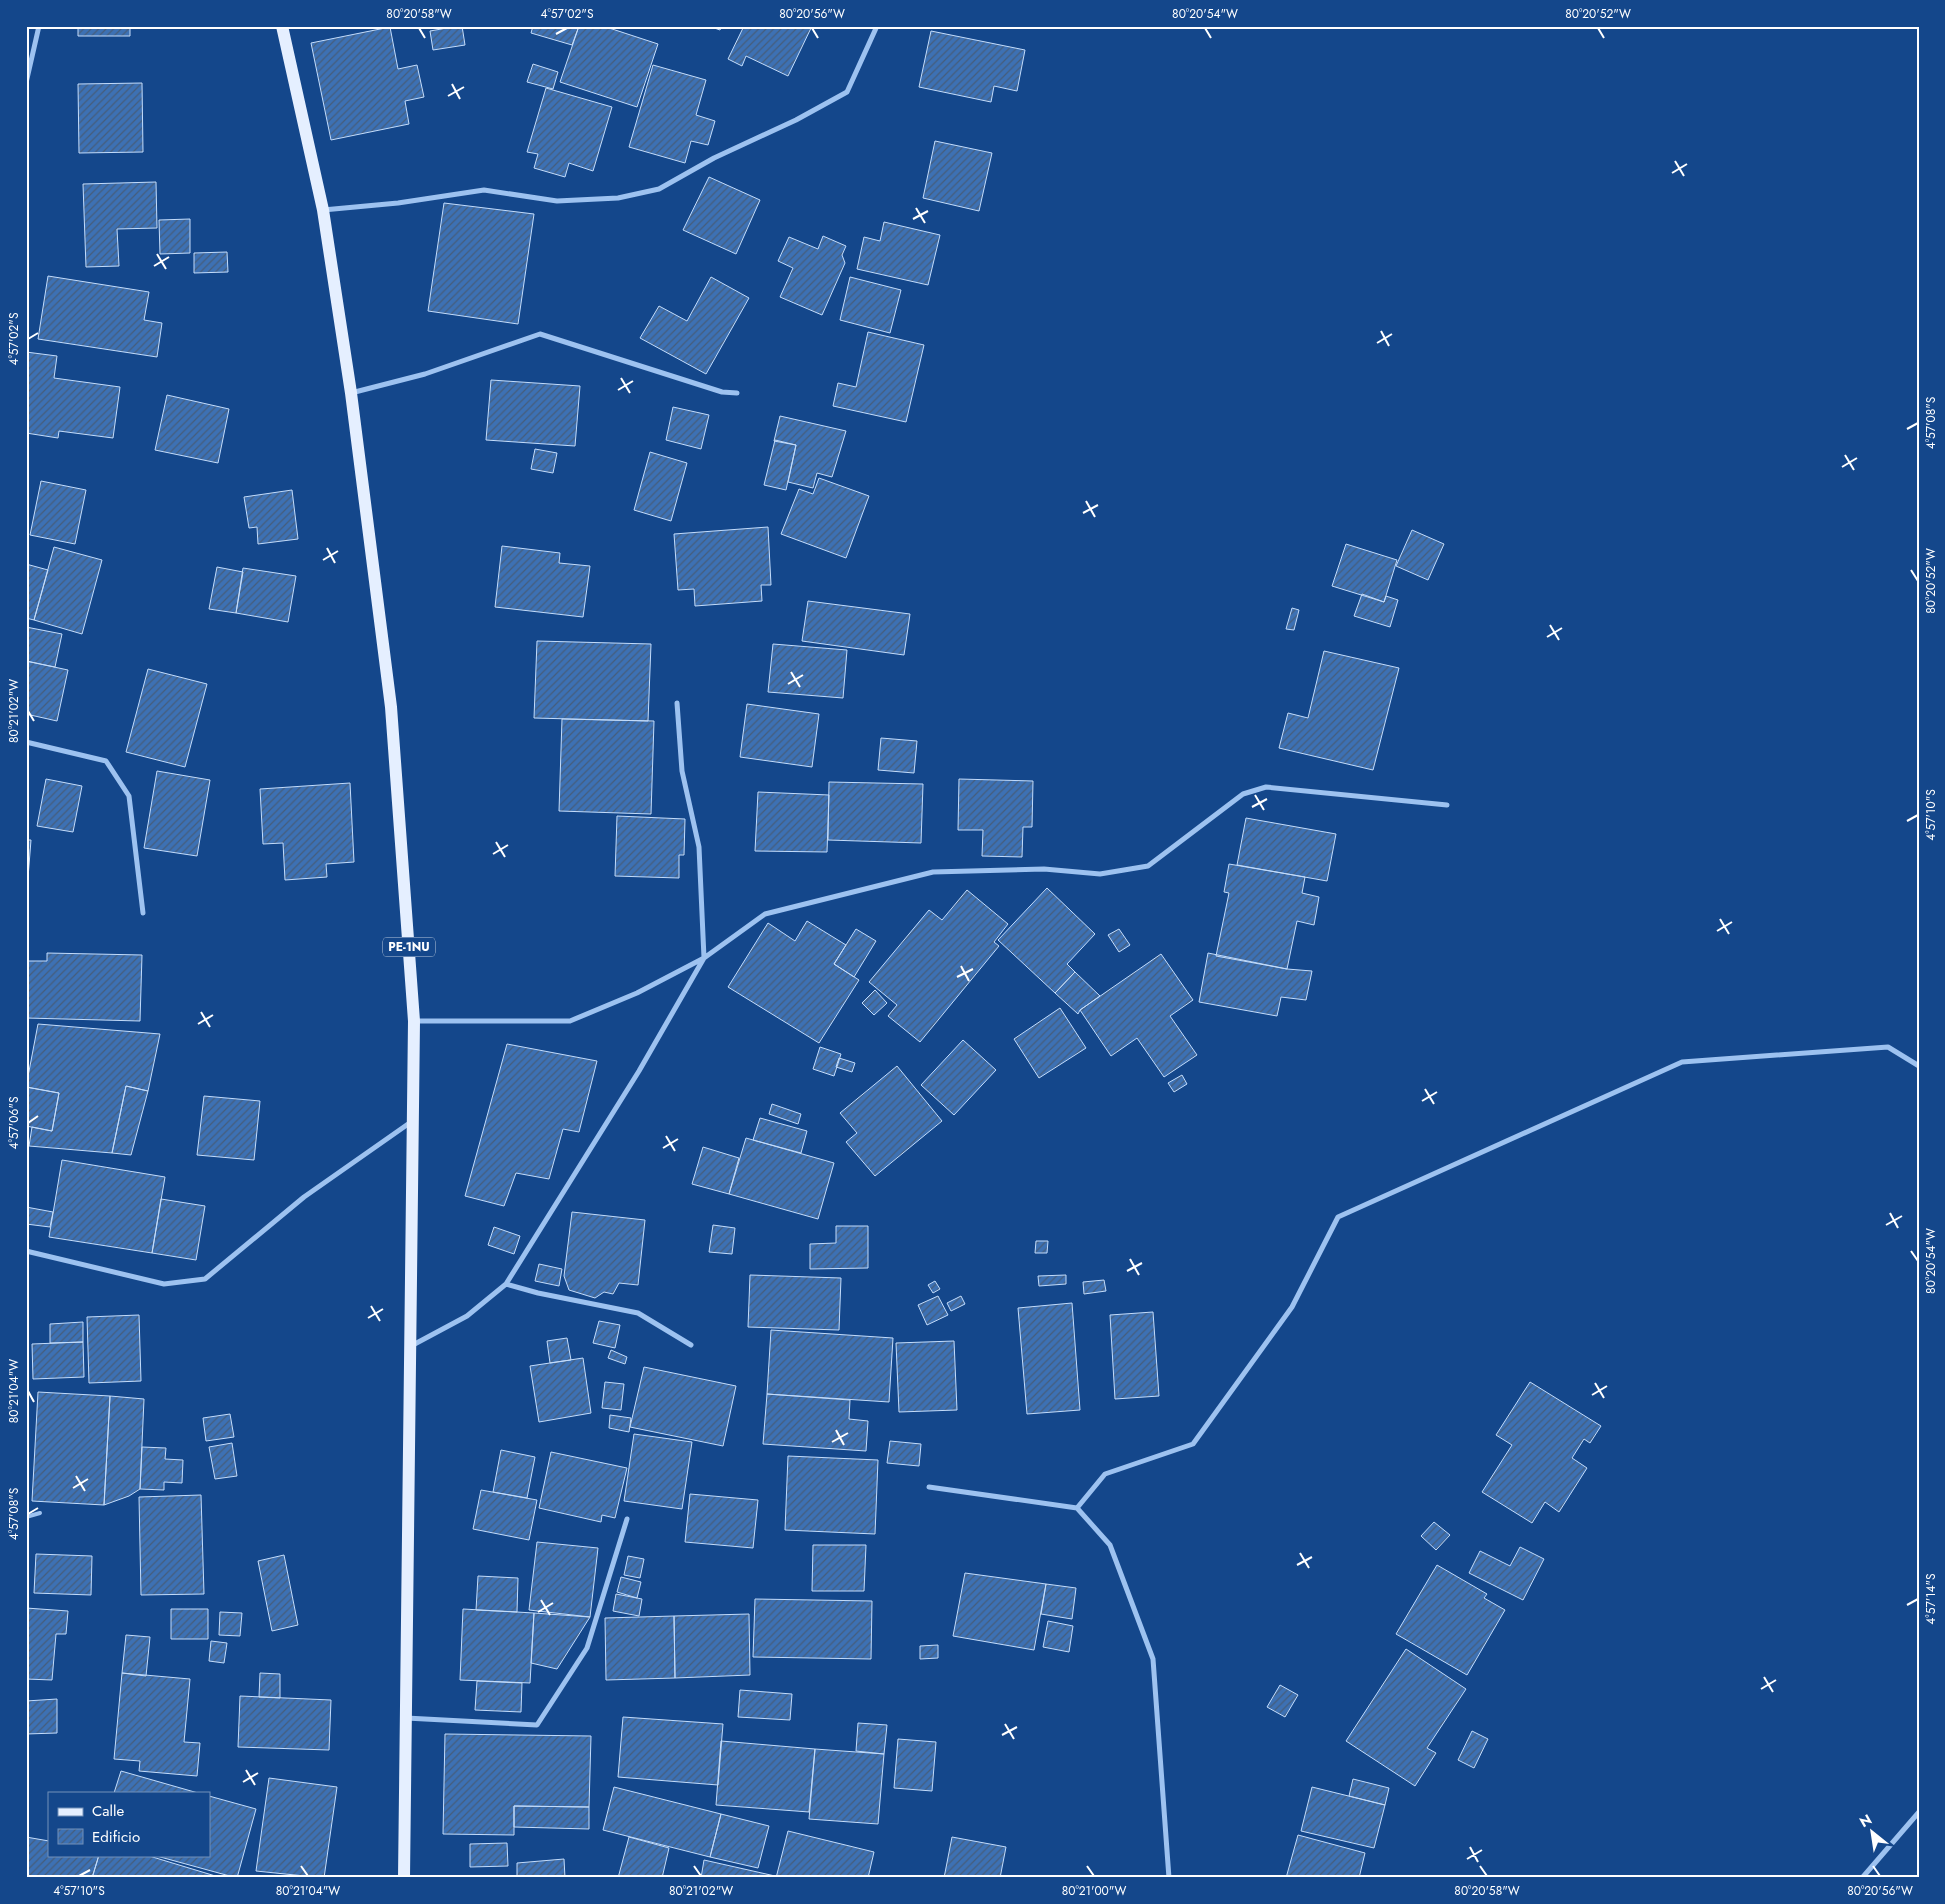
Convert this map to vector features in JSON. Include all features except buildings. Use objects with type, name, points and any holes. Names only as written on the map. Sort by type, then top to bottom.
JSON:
[{"type":"main road","name":"PE-1NU","points":[[282,26],[323,210],[351,393],[391,707],[414,1021],[404,1878]]},
{"type":"street","points":[[26,83],[39,26]]},
{"type":"street","points":[[323,210],[398,203],[484,190],[557,202],[618,198],[659,189],[714,158],[796,120],[847,92],[877,26]]},
{"type":"street","points":[[351,393],[425,374],[540,334],[722,392],[738,393]]},
{"type":"street","points":[[410,1346],[467,1316],[506,1284],[638,1071],[704,958],[699,847],[682,771],[677,703]]},
{"type":"street","points":[[26,742],[106,761],[129,796],[144,913]]},
{"type":"street","points":[[414,1021],[570,1021],[637,993],[704,958],[765,914],[933,872],[1044,869],[1100,874],[1148,866],[1243,794],[1266,787],[1447,805]]},
{"type":"street","points":[[1077,1508],[1105,1474],[1193,1444],[1292,1307],[1338,1217],[1682,1062],[1888,1047],[1919,1066]]},
{"type":"street","points":[[26,1251],[164,1284],[205,1279],[304,1196],[413,1120]]},
{"type":"street","points":[[506,1284],[538,1293],[638,1313],[692,1345]]},
{"type":"street","points":[[929,1487],[1077,1508],[1110,1544],[1153,1659],[1169,1878]]},
{"type":"street","points":[[406,1718],[537,1724],[587,1648],[627,1519]]},
{"type":"street","points":[[1862,1878],[1919,1812]]},
{"type":"lane","points":[[26,1517],[40,1512]]}]
